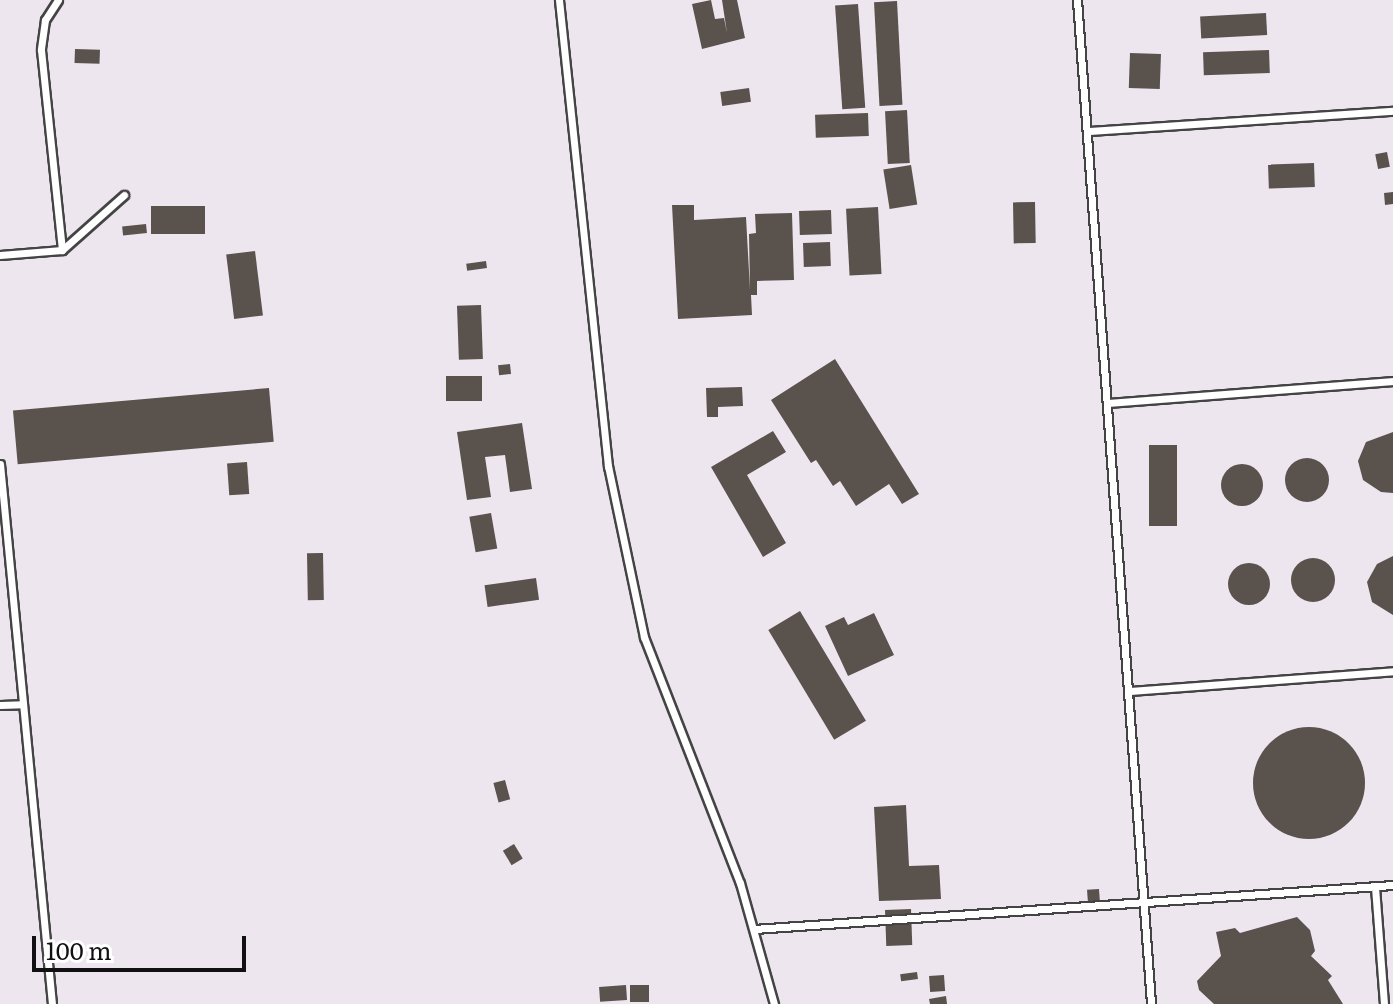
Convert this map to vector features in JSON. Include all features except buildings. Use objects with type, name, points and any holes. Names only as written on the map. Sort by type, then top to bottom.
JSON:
[{"type":"lane","points":[[58,0],[45,20],[41,50],[62,250]]},
{"type":"lane","points":[[559,0],[608,466],[644,637],[754,929],[774,1004]]},
{"type":"lane","points":[[1077,0],[1151,1004]]},
{"type":"lane","points":[[1089,131],[1393,111]]},
{"type":"lane","points":[[0,255],[62,250],[124,195]]},
{"type":"lane","points":[[1108,403],[1393,381]]},
{"type":"lane","points":[[0,464],[52,1004]]},
{"type":"lane","points":[[1130,691],[1393,671]]},
{"type":"lane","points":[[0,705],[23,704]]},
{"type":"lane","points":[[754,929],[1393,885]]},
{"type":"lane","points":[[1375,887],[1384,1004]]},
{"type":"shaded area","points":[[0,0],[1393,0],[1393,1004],[0,1004]]}]
